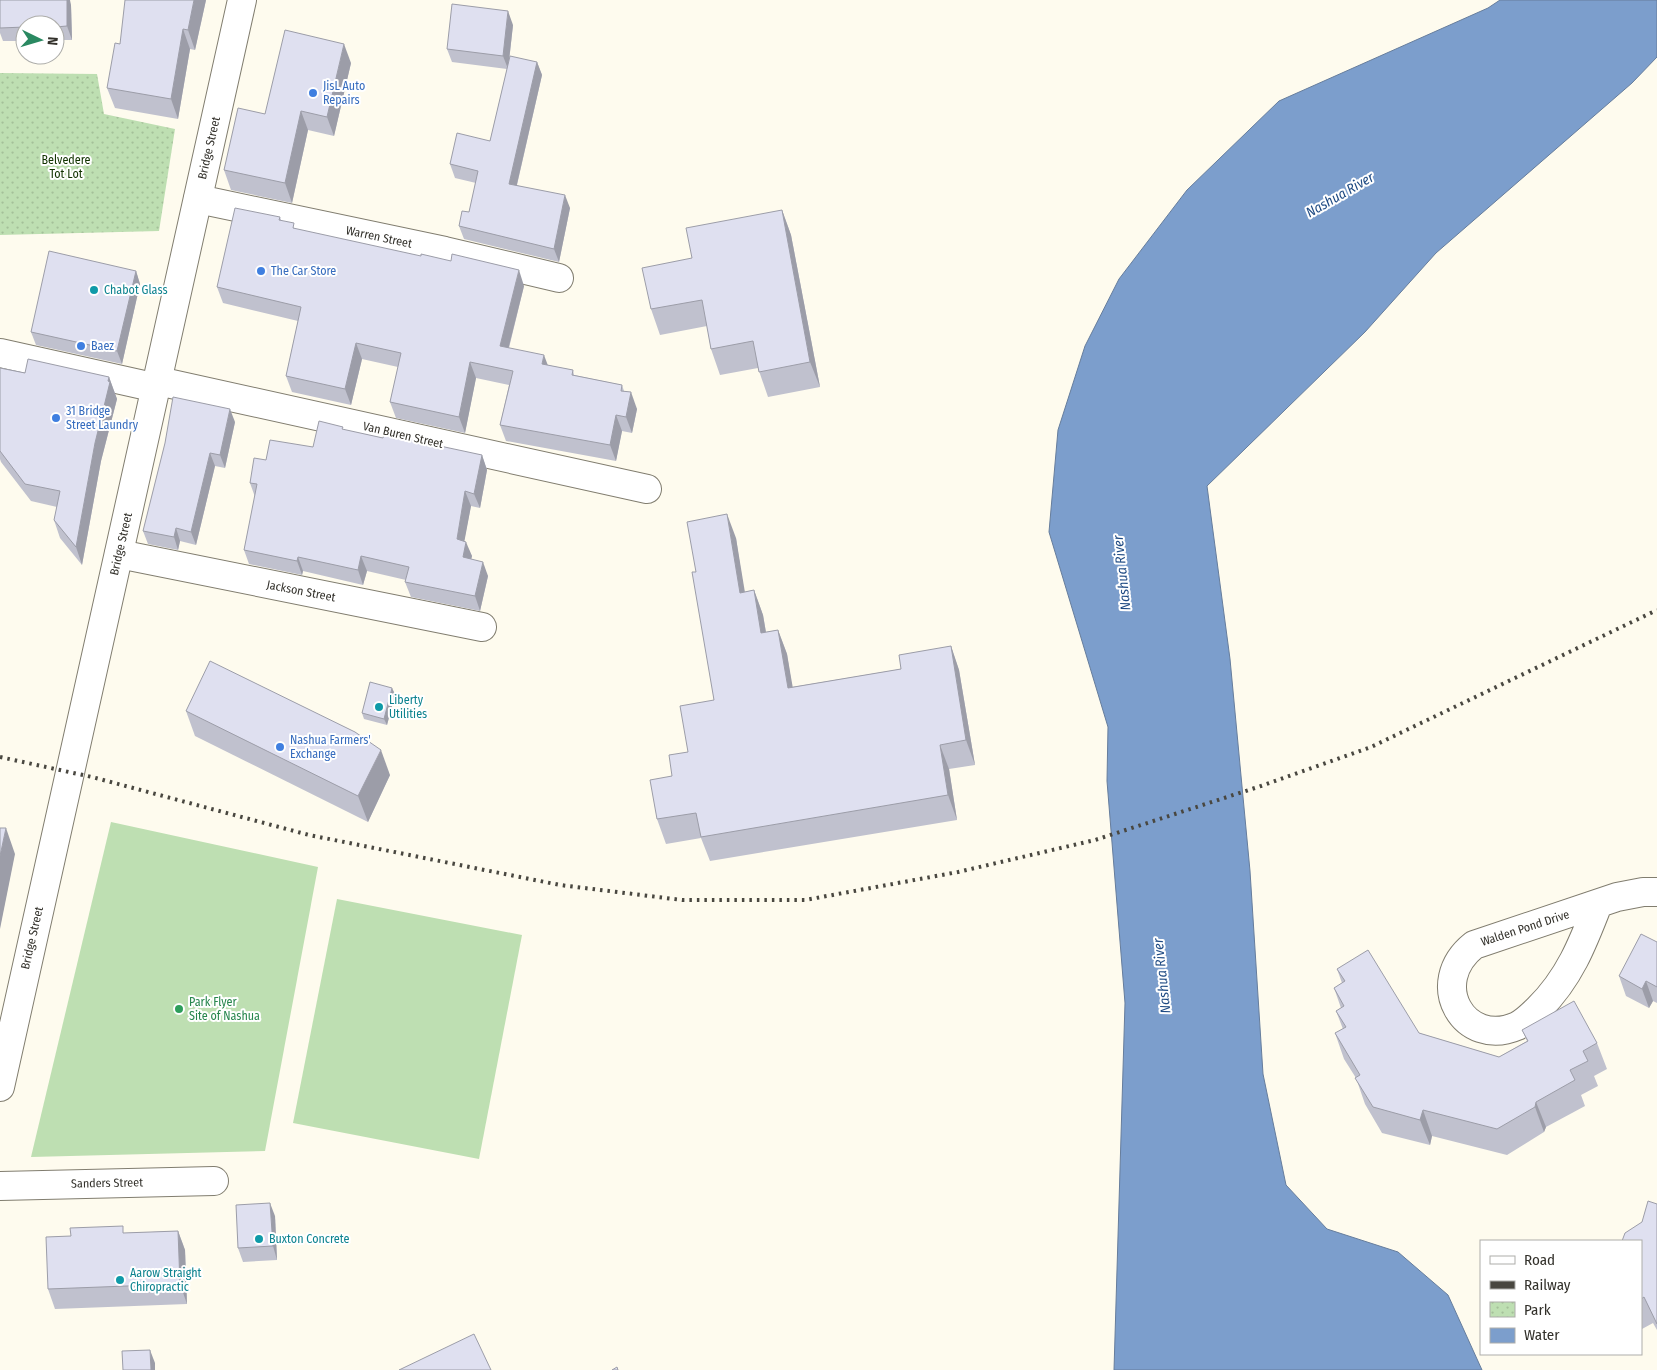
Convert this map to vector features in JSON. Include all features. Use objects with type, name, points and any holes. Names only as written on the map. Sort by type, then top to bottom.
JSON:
[{"type":"street","name":"Bridge Street","points":[[0,1087],[10,991],[119,554],[242,0]]},
{"type":"street","name":"Warren Street","points":[[198,199],[445,251],[559,278]]},
{"type":"street","name":"Van Buren Street","points":[[0,353],[647,489]]},
{"type":"street","name":"Jackson Street","points":[[119,554],[482,627]]},
{"type":"street","name":"Walden Pond Drive","points":[[1598,904],[1580,952],[1550,998],[1519,1025],[1506,1030],[1491,1031],[1477,1027],[1465,1019],[1456,1008],[1451,980],[1454,966],[1462,954],[1474,945],[1598,904],[1643,892],[1657,892]]},
{"type":"street","name":"Sanders Street","points":[[0,1186],[214,1181]]},
{"type":"green space","name":"Belvedere Tot Lot","points":[[0,73],[97,74],[104,114],[175,129],[159,231],[0,235]]},
{"type":"green space","name":"Park Flyer Site of Nashua","points":[[111,822],[318,867],[265,1151],[31,1157]]},
{"type":"green space","points":[[337,899],[522,935],[479,1159],[293,1123]]},
{"type":"water","name":"Nashua River","points":[[1500,0],[1657,0],[1657,57],[1632,83],[1436,253],[1365,332],[1207,486],[1230,659],[1250,871],[1263,1074],[1286,1185],[1327,1229],[1398,1252],[1448,1295],[1482,1370],[1114,1370],[1125,1003],[1107,781],[1108,727],[1049,532],[1058,430],[1085,346],[1119,279],[1187,190],[1279,101],[1488,8]]},
{"type":"building","points":[[0,0],[67,0],[67,26],[65,26],[65,15],[15,15],[15,27],[0,28]]},
{"type":"building","points":[[125,0],[194,0],[188,30],[183,29],[171,99],[107,88],[115,43],[120,44]]},
{"type":"building","points":[[452,4],[508,11],[503,56],[447,49]]},
{"type":"building","points":[[285,30],[344,44],[327,117],[301,111],[285,183],[224,170],[238,108],[265,114]]},
{"type":"building","points":[[510,56],[537,62],[509,184],[565,195],[554,249],[459,226],[462,211],[469,212],[478,171],[450,164],[457,133],[490,141]]},
{"type":"building","points":[[235,208],[280,217],[279,220],[294,223],[293,228],[421,256],[421,254],[451,261],[452,254],[519,270],[500,346],[544,355],[542,364],[573,370],[572,375],[622,385],[621,391],[631,392],[626,417],[616,415],[610,445],[500,425],[513,371],[470,362],[459,417],[390,402],[401,353],[356,343],[345,389],[286,376],[301,307],[217,287]]},
{"type":"building","points":[[782,210],[810,362],[759,372],[753,341],[711,349],[702,300],[651,309],[642,268],[692,258],[686,228]]},
{"type":"building","points":[[49,251],[136,271],[117,351],[31,332]]},
{"type":"building","points":[[28,359],[109,377],[108,381],[110,382],[95,443],[76,547],[54,520],[60,491],[25,484],[0,451],[0,368],[25,373]]},
{"type":"building","points":[[173,397],[230,409],[220,455],[210,453],[191,532],[176,528],[174,537],[143,531],[165,443]]},
{"type":"building","points":[[319,421],[343,427],[342,429],[383,438],[384,434],[482,455],[474,494],[465,491],[457,539],[466,542],[463,557],[483,562],[475,596],[405,582],[409,567],[361,556],[358,570],[298,557],[297,561],[244,550],[257,484],[250,483],[254,458],[266,460],[270,440],[313,447]]},
{"type":"building","points":[[727,514],[740,593],[754,590],[761,633],[778,630],[788,688],[901,669],[899,655],[951,646],[966,740],[940,745],[948,795],[701,837],[696,813],[657,819],[650,780],[672,776],[669,755],[688,752],[680,706],[714,700],[692,572],[696,572],[687,522]]},
{"type":"building","points":[[210,661],[355,732],[381,750],[358,796],[186,711]]},
{"type":"building","name":"Liberty Utilities","points":[[370,682],[392,688],[384,719],[362,713]]},
{"type":"building","points":[[0,828],[6,828],[0,856]]},
{"type":"building","points":[[1641,934],[1657,942],[1657,987],[1646,981],[1642,989],[1619,976]]},
{"type":"building","points":[[1368,950],[1419,1033],[1499,1057],[1528,1041],[1522,1030],[1574,1001],[1597,1043],[1583,1051],[1588,1061],[1570,1070],[1575,1080],[1536,1102],[1535,1107],[1497,1129],[1423,1110],[1420,1120],[1373,1107],[1355,1078],[1360,1075],[1335,1033],[1346,1027],[1336,1011],[1344,1006],[1334,988],[1345,981],[1337,969]]},
{"type":"building","points":[[1648,1201],[1657,1204],[1657,1324],[1644,1297],[1642,1298],[1642,1240],[1622,1240],[1625,1233],[1642,1222]]},
{"type":"building","name":"Buxton Concrete","points":[[270,1203],[273,1246],[238,1248],[236,1205]]},
{"type":"building","name":"Aarow Straight Chiropractic","points":[[123,1226],[123,1233],[178,1231],[180,1284],[48,1289],[46,1237],[71,1236],[70,1228]]},
{"type":"building","points":[[474,1334],[491,1370],[399,1370]]},
{"type":"building","points":[[150,1350],[151,1370],[123,1370],[122,1351]]},
{"type":"railway","points":[[0,757],[92,777],[309,835],[560,885],[682,900],[805,900],[958,872],[1095,840],[1261,786],[1371,747],[1657,610]]},
{"type":"place","name":"JisL Auto Repairs","points":[[313,93]]},
{"type":"place","name":"The Car Store","points":[[261,271]]},
{"type":"place","name":"Chabot Glass","points":[[94,290]]},
{"type":"place","name":"Baez","points":[[81,346]]},
{"type":"place","name":"31 Bridge Street Laundry","points":[[56,418]]},
{"type":"place","name":"Liberty Utilities","points":[[379,707]]},
{"type":"place","name":"Nashua Farmers' Exchange","points":[[280,747]]},
{"type":"place","name":"Park Flyer Site of Nashua","points":[[179,1009]]},
{"type":"place","name":"Buxton Concrete","points":[[259,1239]]},
{"type":"place","name":"Aarow Straight Chiropractic","points":[[120,1280]]}]
